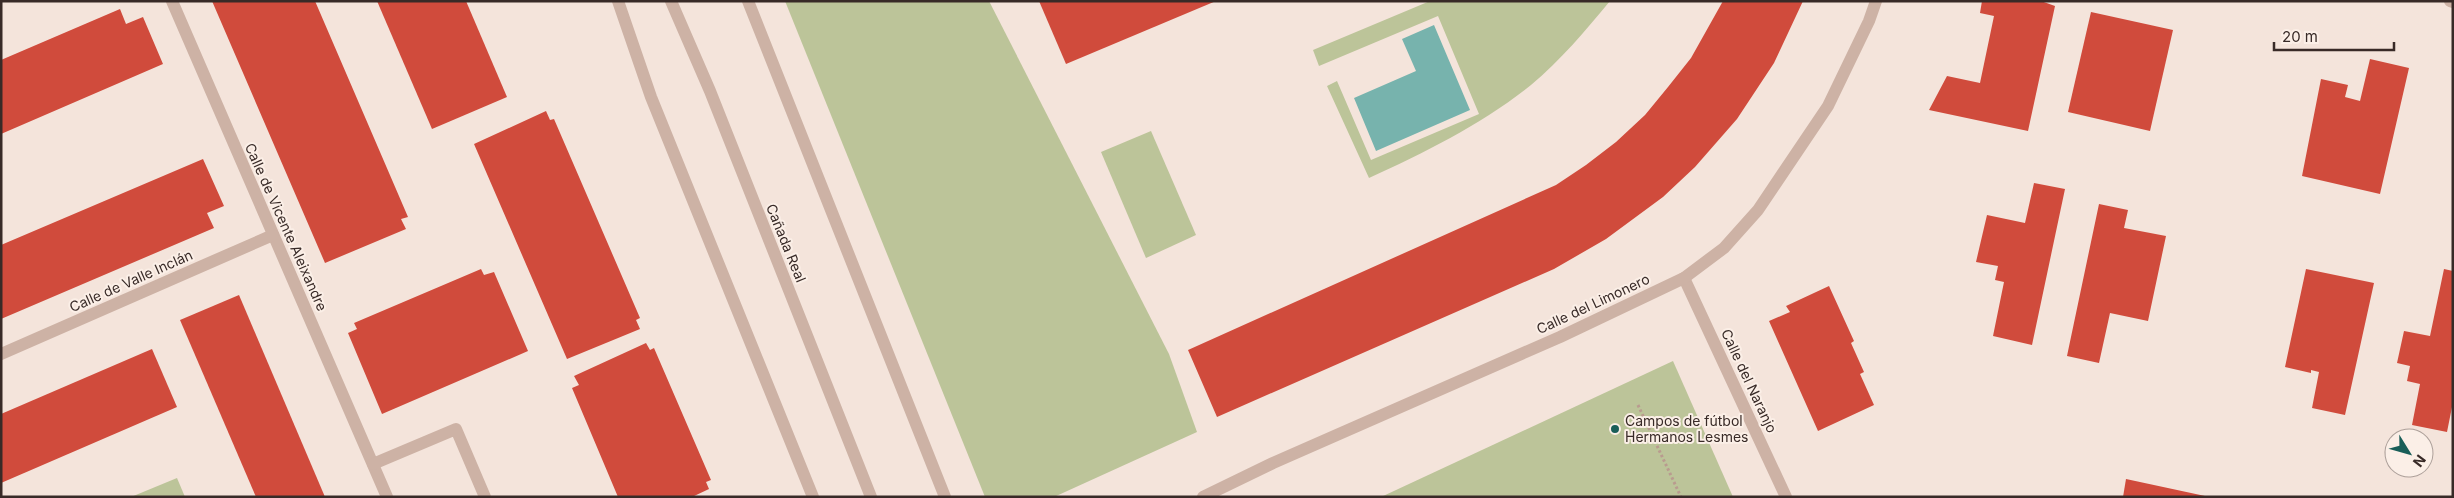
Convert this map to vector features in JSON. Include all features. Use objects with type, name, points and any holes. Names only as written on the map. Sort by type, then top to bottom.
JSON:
[{"type":"street","name":"Calle de Vicente Aleixandre","points":[[172,1],[387,497]]},
{"type":"street","points":[[618,1],[651,97],[813,497]]},
{"type":"street","name":"Cañada Real","points":[[671,1],[710,91],[871,497]]},
{"type":"street","points":[[748,1],[945,497]]},
{"type":"street","name":"Calle del Limonero","points":[[1203,497],[1273,463],[1560,337],[1684,278],[1724,248],[1758,210],[1828,106],[1869,21],[1876,1]]},
{"type":"street","name":"Calle de Valle Inclán","points":[[1,354],[273,235]]},
{"type":"street","name":"Calle del Naranjo","points":[[1684,278],[1786,497]]},
{"type":"street","points":[[373,464],[456,429],[485,497]]},
{"type":"path","points":[[1638,405],[1681,497]]},
{"type":"green space","points":[[785,1],[989,1],[1169,354],[1197,432],[1054,497],[985,497]]},
{"type":"green space","points":[[1430,1],[1610,1],[1552,66],[1512,99],[1473,125],[1369,178],[1327,86],[1337,81],[1371,160],[1479,114],[1438,16],[1319,66],[1313,50]]},
{"type":"green space","points":[[1151,131],[1196,235],[1146,258],[1101,152]]},
{"type":"green space","name":"Campos de fútbol Hermanos Lesmes","points":[[1673,361],[1733,497],[1381,497]]},
{"type":"green space","points":[[177,478],[185,497],[131,497]]},
{"type":"water","points":[[1434,25],[1470,110],[1376,151],[1354,98],[1416,71],[1402,39]]},
{"type":"building","points":[[212,1],[315,1],[408,217],[401,219],[406,229],[325,263]]},
{"type":"building","points":[[377,1],[466,1],[507,97],[432,129]]},
{"type":"building","points":[[1039,1],[1216,1],[1066,64]]},
{"type":"building","points":[[1723,1],[1803,1],[1774,63],[1737,119],[1695,167],[1663,197],[1606,239],[1554,269],[1217,417],[1188,350],[1556,185],[1616,142],[1645,115],[1691,58]]},
{"type":"building","points":[[1982,1],[2041,1],[2055,6],[2028,131],[1929,110],[1947,76],[1980,83],[1994,16],[1980,13]]},
{"type":"building","points":[[120,9],[126,24],[143,17],[163,64],[1,134],[1,60]]},
{"type":"building","points":[[2091,12],[2173,30],[2150,131],[2068,112]]},
{"type":"building","points":[[2370,59],[2409,68],[2380,194],[2302,176],[2321,79],[2348,85],[2345,97],[2360,101]]},
{"type":"building","points":[[546,111],[550,120],[554,119],[640,318],[636,320],[640,329],[567,359],[474,144]]},
{"type":"building","points":[[203,159],[224,206],[207,213],[214,228],[1,319],[1,245]]},
{"type":"building","points":[[2034,183],[2065,189],[2032,345],[1993,336],[2004,282],[1995,280],[1998,266],[1976,262],[1987,215],[2025,223]]},
{"type":"building","points":[[2099,204],[2128,210],[2124,228],[2166,236],[2148,321],[2110,313],[2099,363],[2067,356]]},
{"type":"building","points":[[481,269],[484,275],[494,272],[528,351],[382,414],[348,333],[357,329],[354,323]]},
{"type":"building","points":[[2306,269],[2374,283],[2345,415],[2312,408],[2319,372],[2311,370],[2311,373],[2285,367]]},
{"type":"building","points":[[2444,269],[2453,271],[2453,402],[2447,432],[2412,425],[2420,384],[2407,381],[2410,366],[2397,363],[2404,331],[2430,336]]},
{"type":"building","points":[[1829,286],[1854,341],[1851,343],[1864,372],[1860,374],[1874,405],[1818,431],[1769,321],[1790,312],[1786,306]]},
{"type":"building","points":[[239,295],[325,497],[256,497],[180,320]]},
{"type":"building","points":[[646,343],[650,350],[654,348],[711,480],[706,482],[709,489],[692,497],[618,497],[572,388],[579,385],[574,376]]},
{"type":"building","points":[[152,349],[177,407],[1,483],[1,414]]},
{"type":"building","points":[[2126,479],[2205,496],[2205,497],[2123,497]]},
{"type":"place","name":"Campos de fútbol Hermanos Lesmes","points":[[1615,429]]}]
